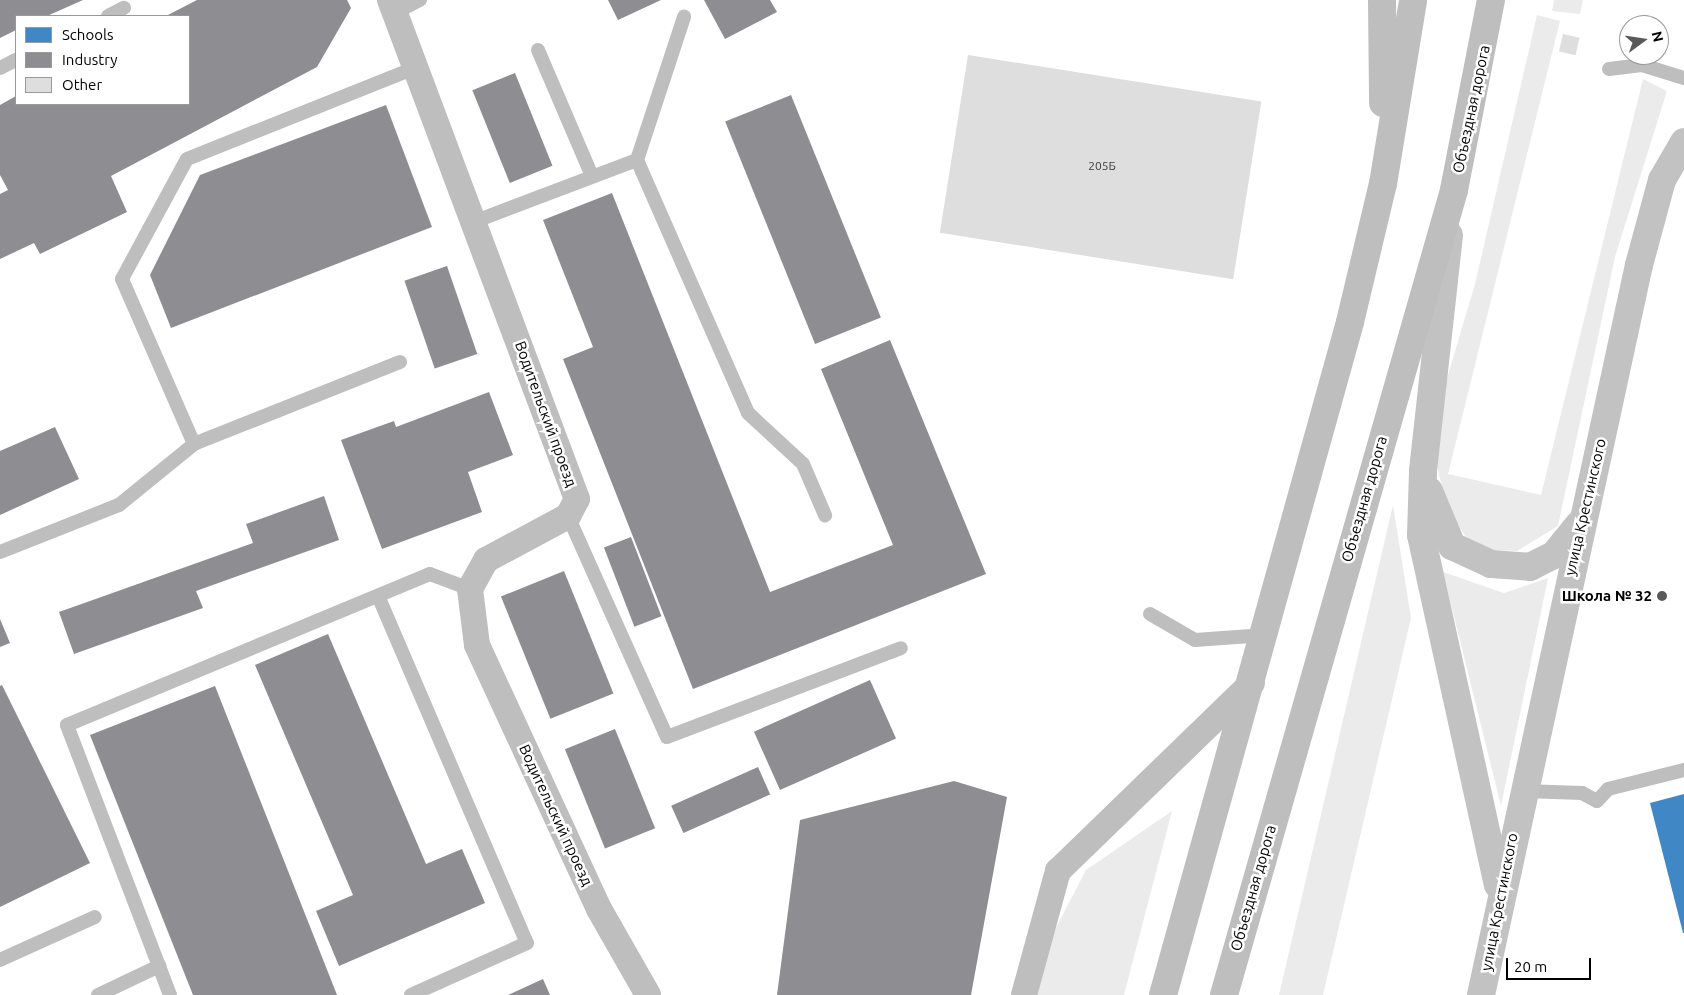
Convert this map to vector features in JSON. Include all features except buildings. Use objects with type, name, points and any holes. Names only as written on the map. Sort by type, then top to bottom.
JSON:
[{"type":"main road","points":[[1382,0],[1383,184]]},
{"type":"main road","points":[[1164,995],[1265,635],[1383,184],[1413,0]]},
{"type":"main road","name":"Объездная дорога","points":[[1224,995],[1454,190],[1484,51],[1491,0]]},
{"type":"main road","points":[[1484,51],[1498,0]]},
{"type":"street","name":"Водительский проезд","points":[[393,6],[419,66],[577,499],[568,516]]},
{"type":"street","name":"улица Крестинского","points":[[1480,995],[1521,791],[1639,265],[1662,180],[1684,142]]},
{"type":"street","points":[[1454,190],[1423,472],[1421,535],[1500,893]]},
{"type":"street","points":[[1423,472],[1440,525],[1452,546],[1491,564],[1530,567],[1554,555],[1583,518]]},
{"type":"street","points":[[470,589],[486,560],[568,516]]},
{"type":"street","name":"Водительский проезд","points":[[470,589],[477,644],[599,910],[648,995]]},
{"type":"street","points":[[1024,995],[1058,871],[1252,682]]},
{"type":"lane","points":[[393,6],[420,0]]},
{"type":"lane","points":[[110,15],[124,8]]},
{"type":"lane","points":[[684,17],[637,160],[748,413],[803,464],[825,516]]},
{"type":"lane","points":[[538,50],[592,176]]},
{"type":"lane","points":[[0,68],[15,60]]},
{"type":"lane","points":[[1609,70],[1642,65],[1684,78]]},
{"type":"lane","points":[[194,444],[122,280],[187,159],[419,66]]},
{"type":"lane","points":[[476,222],[637,160]]},
{"type":"lane","points":[[0,552],[119,505],[194,444],[400,362]]},
{"type":"lane","points":[[568,516],[667,737],[901,648]]},
{"type":"lane","points":[[170,995],[67,725],[379,598],[430,574],[470,589]]},
{"type":"lane","points":[[379,598],[527,943],[411,995]]},
{"type":"lane","points":[[1150,614],[1195,640],[1265,635]]},
{"type":"lane","points":[[1521,791],[1582,792],[1597,801],[1608,789],[1684,770]]},
{"type":"lane","points":[[0,960],[95,917]]},
{"type":"lane","points":[[98,995],[159,966]]},
{"type":"shaded area","points":[[1554,0],[1583,0],[1580,14],[1552,11]]},
{"type":"shaded area","points":[[1537,15],[1560,21],[1448,474],[1541,495],[1643,79],[1667,91],[1615,257],[1558,526],[1517,551],[1493,550],[1466,537],[1448,511],[1437,466],[1445,385],[1475,284]]},
{"type":"shaded area","points":[[1393,505],[1411,618],[1323,995],[1279,995]]},
{"type":"shaded area","points":[[1443,572],[1504,593],[1548,578],[1501,806]]},
{"type":"shaded area","points":[[1172,811],[1124,995],[1036,995],[1045,949],[1086,870]]},
{"type":"place","name":"Школа № 32","points":[[1662,596]]}]
